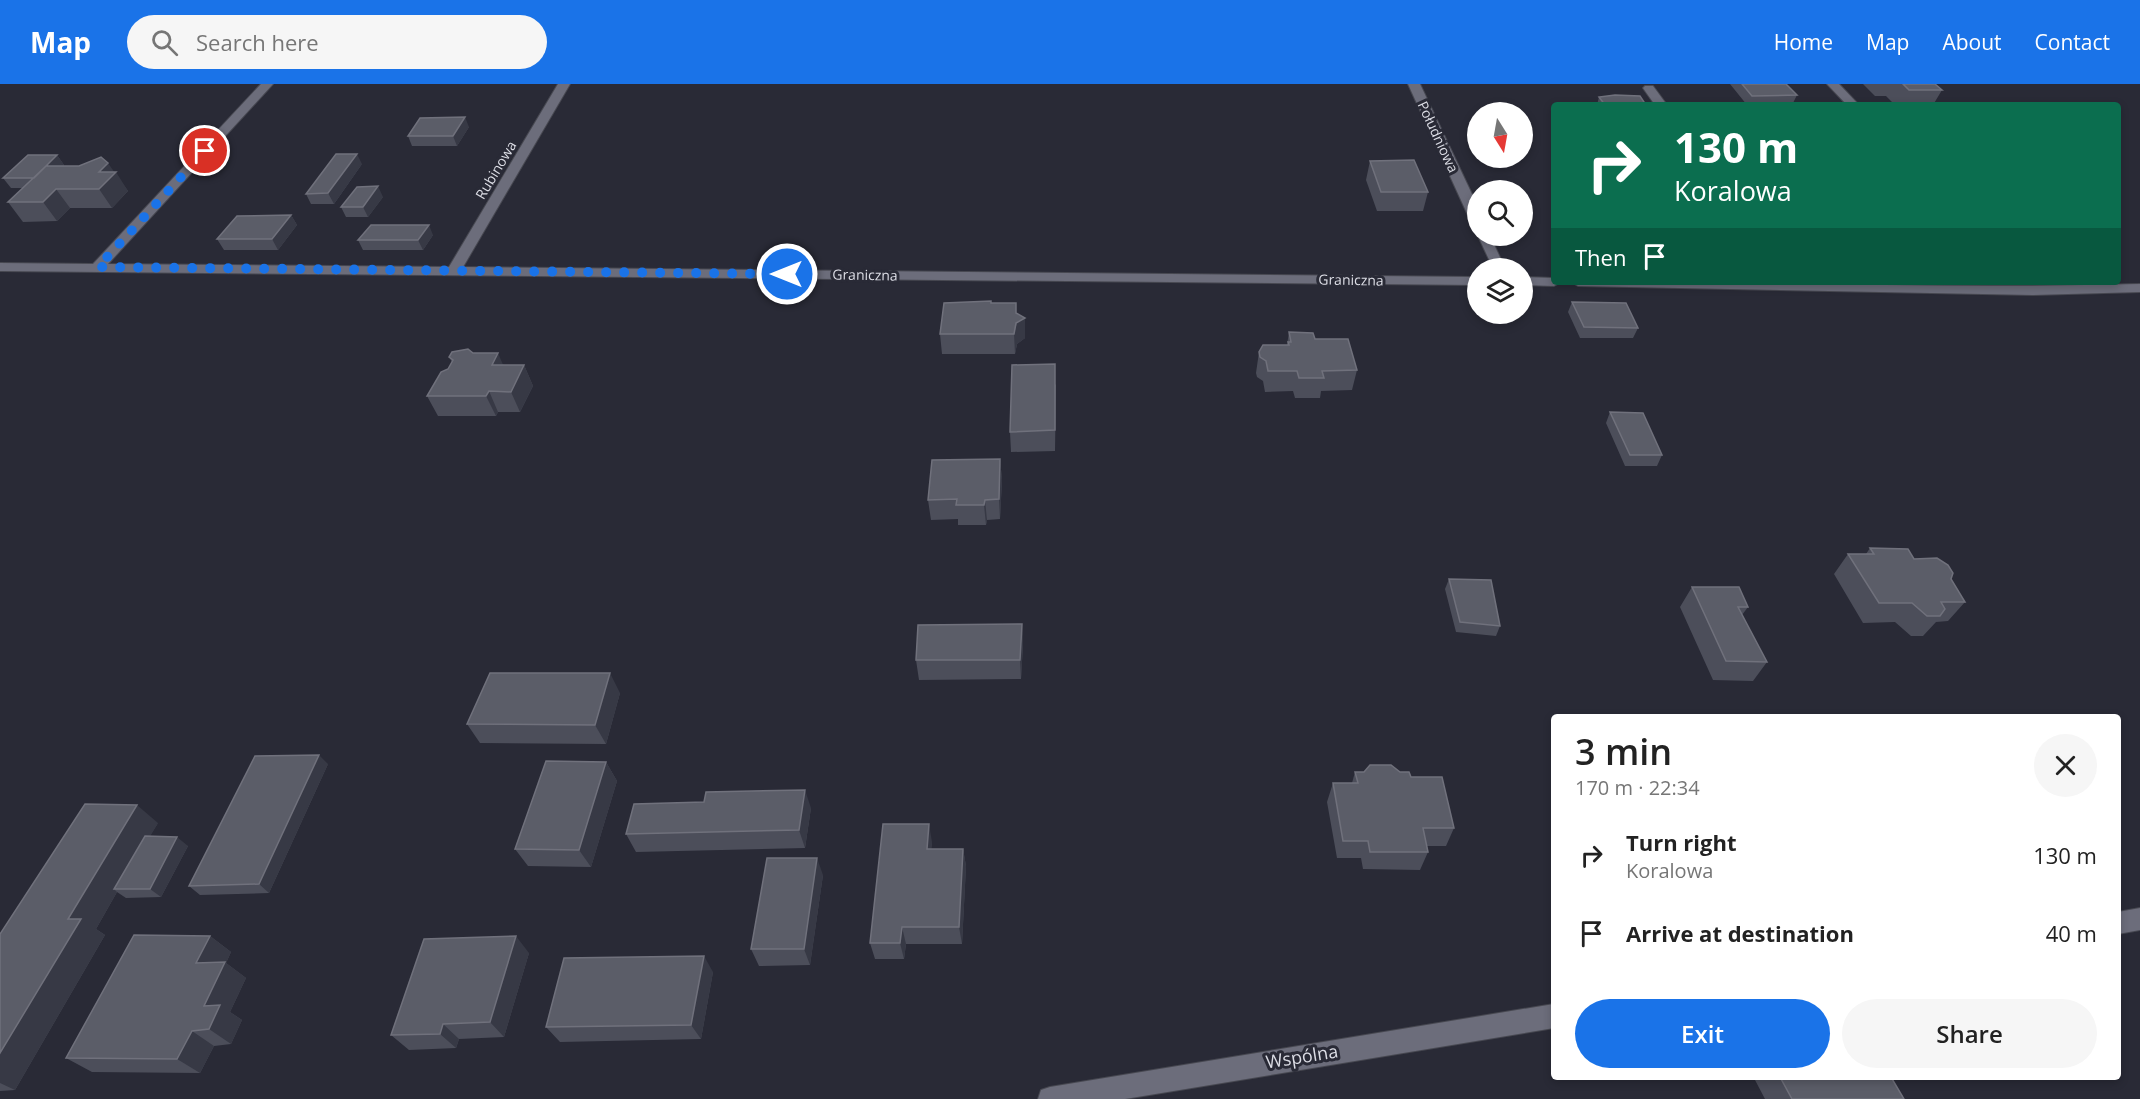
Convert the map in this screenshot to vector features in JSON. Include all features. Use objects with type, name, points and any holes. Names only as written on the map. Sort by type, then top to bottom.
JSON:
[{"type":"street","points":[[98,267],[267,84]]},
{"type":"street","name":"Rubinowa","points":[[454,271],[564,84]]},
{"type":"street","name":"Południowa","points":[[1414,84],[1467,198]]},
{"type":"street","points":[[1833,84],[1850,102]]},
{"type":"street","points":[[1649,88],[1659,102]]},
{"type":"street","name":"Graniczna","points":[[0,267],[1467,281]]},
{"type":"street","points":[[1533,281],[1551,282]]},
{"type":"street","points":[[1950,285],[2140,288]]},
{"type":"street","points":[[2121,922],[2140,919]]},
{"type":"street","name":"Wspólna","points":[[1050,1099],[1551,1016]]},
{"type":"building","points":[[1742,84],[1786,84],[1797,95],[1752,96]]},
{"type":"building","points":[[1903,84],[1935,84],[1942,90],[1909,90]]},
{"type":"building","points":[[1640,96],[1644,102],[1603,102],[1599,97]]},
{"type":"building","points":[[465,117],[453,136],[408,136],[420,118]]},
{"type":"building","points":[[336,154],[357,154],[328,193],[306,194]]},
{"type":"building","points":[[28,155],[57,155],[34,178],[3,178]]},
{"type":"building","points":[[101,157],[108,163],[99,172],[116,172],[99,189],[56,189],[43,202],[8,202],[46,166],[79,166]]},
{"type":"building","points":[[1414,160],[1428,192],[1381,192],[1370,161]]},
{"type":"building","points":[[378,186],[363,207],[341,207],[357,187]]},
{"type":"building","points":[[291,215],[272,239],[217,239],[237,216]]},
{"type":"building","points":[[371,225],[429,225],[418,240],[358,240]]},
{"type":"building","points":[[991,301],[991,303],[1016,303],[1016,313],[1025,318],[1016,323],[1014,334],[940,334],[944,303]]},
{"type":"building","points":[[1572,302],[1626,303],[1638,328],[1584,327]]},
{"type":"building","points":[[1289,332],[1313,333],[1315,339],[1348,339],[1357,370],[1322,371],[1324,378],[1299,378],[1297,371],[1268,371],[1266,361],[1260,357],[1259,352],[1263,345],[1289,345],[1288,342],[1291,342]]},
{"type":"building","points":[[468,349],[473,353],[498,353],[492,365],[524,365],[511,392],[489,391],[486,396],[427,396],[441,372],[448,369],[453,360],[449,357],[452,352]]},
{"type":"building","points":[[1055,364],[1055,430],[1010,432],[1012,365]]},
{"type":"building","points":[[1610,412],[1643,413],[1662,455],[1630,455]]},
{"type":"building","points":[[1000,459],[999,499],[985,500],[984,505],[956,505],[957,499],[928,500],[932,460]]},
{"type":"building","points":[[1870,548],[1908,549],[1914,559],[1937,558],[1948,565],[1953,573],[1951,579],[1965,602],[1941,602],[1945,609],[1940,616],[1927,616],[1912,603],[1879,603],[1848,554],[1874,554]]},
{"type":"building","points":[[1449,579],[1491,580],[1500,626],[1460,622]]},
{"type":"building","points":[[1692,587],[1739,587],[1748,607],[1738,607],[1767,662],[1726,661]]},
{"type":"building","points":[[1022,624],[1020,660],[916,660],[918,625]]},
{"type":"building","points":[[490,673],[610,673],[595,725],[467,724]]},
{"type":"building","points":[[319,755],[259,884],[189,886],[255,756]]},
{"type":"building","points":[[546,761],[606,762],[579,850],[515,849]]},
{"type":"building","points":[[1370,765],[1391,765],[1400,772],[1409,772],[1411,777],[1442,777],[1454,828],[1423,828],[1428,852],[1370,852],[1368,841],[1343,841],[1333,783],[1358,783],[1355,772],[1364,772]]},
{"type":"building","points":[[805,790],[799,830],[626,834],[634,804],[704,802],[706,792]]},
{"type":"building","points":[[85,804],[137,805],[68,919],[81,919],[0,1053],[0,934]]},
{"type":"building","points":[[883,824],[929,824],[927,849],[963,849],[959,927],[902,927],[900,943],[870,943]]},
{"type":"building","points":[[145,836],[177,837],[150,889],[114,889]]},
{"type":"building","points":[[767,858],[817,858],[804,949],[751,949]]},
{"type":"building","points":[[134,935],[210,936],[196,963],[225,962],[204,1006],[220,1005],[209,1029],[192,1031],[177,1059],[66,1058]]},
{"type":"building","points":[[516,936],[490,1022],[443,1024],[440,1034],[391,1035],[424,939]]},
{"type":"building","points":[[704,956],[691,1025],[546,1027],[564,958]]},
{"type":"building","points":[[1782,1080],[1893,1080],[1904,1099],[1792,1099]]},
{"type":"route","points":[[205,151],[98,267],[787,274]]}]
